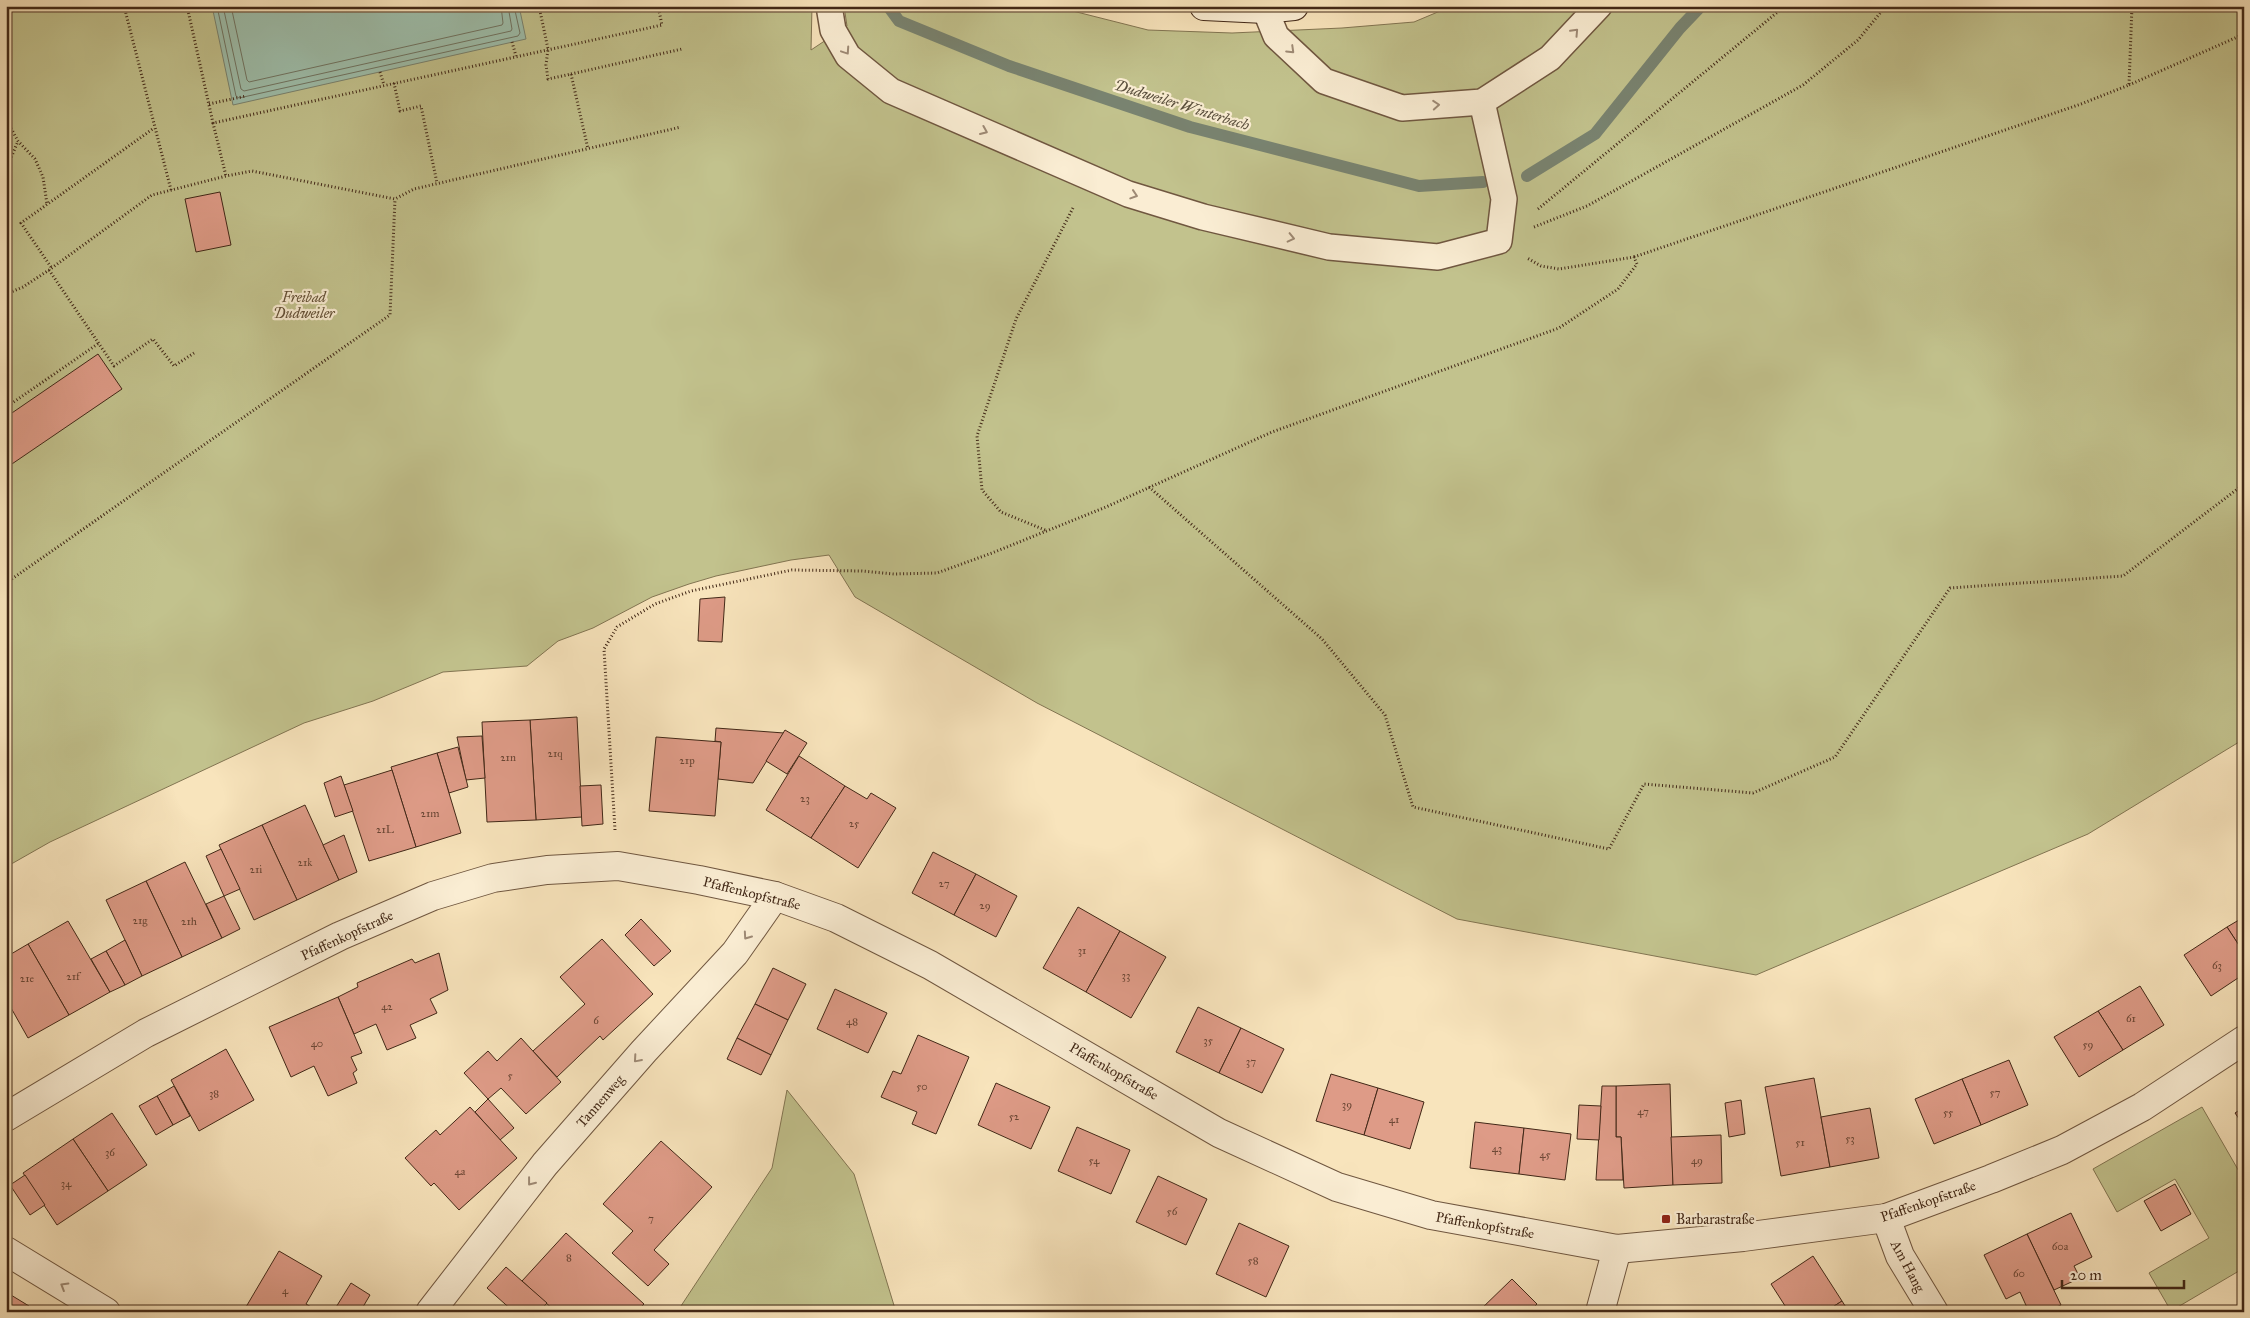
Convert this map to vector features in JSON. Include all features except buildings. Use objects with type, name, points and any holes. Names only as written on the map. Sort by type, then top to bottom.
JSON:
[{"type":"street","points":[[1204,6],[1266,9],[1294,6]]},
{"type":"street","name":"Pfaffenkopfstraße","points":[[6,1116],[146,1034],[340,936],[433,896],[492,878],[547,870],[618,866],[775,896],[836,918],[930,965],[1219,1133],[1336,1187],[1431,1215],[1617,1249],[1743,1237],[1886,1218],[2062,1150],[2142,1107],[2244,1040]]},
{"type":"street","name":"Tannenweg","points":[[430,1312],[545,1164],[644,1051],[735,953],[775,896]]},
{"type":"street","name":"Am Hang","points":[[1886,1218],[1900,1256],[1934,1312]]},
{"type":"street","points":[[1602,1311],[1617,1249]]},
{"type":"street","points":[[6,1251],[106,1312]]},
{"type":"lane","points":[[829,6],[833,30],[848,56],[891,91],[1128,194],[1203,217],[1329,247],[1438,257],[1499,241],[1504,200],[1482,102]]},
{"type":"lane","points":[[1266,9],[1276,36],[1324,81],[1402,108],[1482,102],[1550,58],[1599,6]]},
{"type":"path","points":[[6,10],[21,6]]},
{"type":"path","points":[[124,6],[171,190]]},
{"type":"path","points":[[187,6],[226,176]]},
{"type":"path","points":[[539,6],[548,49],[546,66],[548,79],[682,49]]},
{"type":"path","points":[[213,123],[662,25],[658,6]]},
{"type":"path","points":[[1499,241],[1785,6]]},
{"type":"path","points":[[1499,241],[1587,206],[1803,85],[1858,40],[1886,6]]},
{"type":"path","points":[[2129,85],[2132,6]]},
{"type":"path","points":[[6,22],[10,34],[6,54]]},
{"type":"path","points":[[1499,241],[1541,266],[1559,269],[1634,257],[2081,104],[2244,34]]},
{"type":"path","points":[[512,42],[516,56]]},
{"type":"path","points":[[380,72],[384,85]]},
{"type":"path","points":[[571,74],[588,148]]},
{"type":"path","points":[[394,83],[400,111],[421,106],[437,183]]},
{"type":"path","points":[[209,104],[246,96]]},
{"type":"path","points":[[6,119],[18,141],[35,159],[38,165],[43,177],[47,204]]},
{"type":"path","points":[[6,294],[23,287],[152,195],[226,176],[252,171],[395,199],[414,189],[437,183],[681,127]]},
{"type":"path","points":[[154,128],[21,223],[114,366],[153,339],[174,366],[194,353]]},
{"type":"path","points":[[6,170],[18,141]]},
{"type":"path","points":[[1046,531],[1001,512],[982,490],[977,436],[1016,319],[1070,210],[1099,181]]},
{"type":"path","points":[[6,583],[390,315],[395,199]]},
{"type":"path","points":[[618,866],[604,649],[617,627],[655,604],[691,591],[792,570],[862,571],[894,574],[937,573],[1046,531],[1272,432],[1559,328],[1618,289],[1636,264],[1634,257]]},
{"type":"path","points":[[6,403],[8,406],[99,343]]},
{"type":"path","points":[[1149,487],[1322,639],[1385,715],[1414,807],[1609,849],[1644,784],[1753,793],[1835,757],[1950,588],[2123,576],[2244,484]]},
{"type":"green space","name":"Freibad Dudweiler","points":[[6,6],[812,6],[811,50],[847,26],[844,6],[1053,6],[1148,30],[1232,33],[1342,28],[1414,22],[1452,6],[2244,6],[2244,739],[2088,834],[1756,975],[1457,919],[1037,703],[855,597],[829,555],[791,560],[716,576],[689,584],[652,597],[593,628],[558,641],[527,666],[443,672],[373,701],[304,723],[50,842],[6,867]]},
{"type":"green space","points":[[787,1090],[854,1174],[896,1312],[677,1312],[772,1168]]},
{"type":"green space","points":[[2202,1107],[2244,1180],[2244,1268],[2171,1311],[2149,1273],[2209,1238],[2175,1179],[2117,1212],[2093,1169]]},
{"type":"water","points":[[212,6],[519,6],[526,39],[233,105]]},
{"type":"waterway","name":"Dudweiler Winterbach","points":[[888,6],[899,21],[1009,66],[1190,127],[1419,186],[1483,182]]},
{"type":"waterway","name":"Dudweiler Winterbach","points":[[1527,176],[1595,134],[1680,28],[1701,6]]},
{"type":"place","name":"Barbarastraße","points":[[1666,1219]]}]
